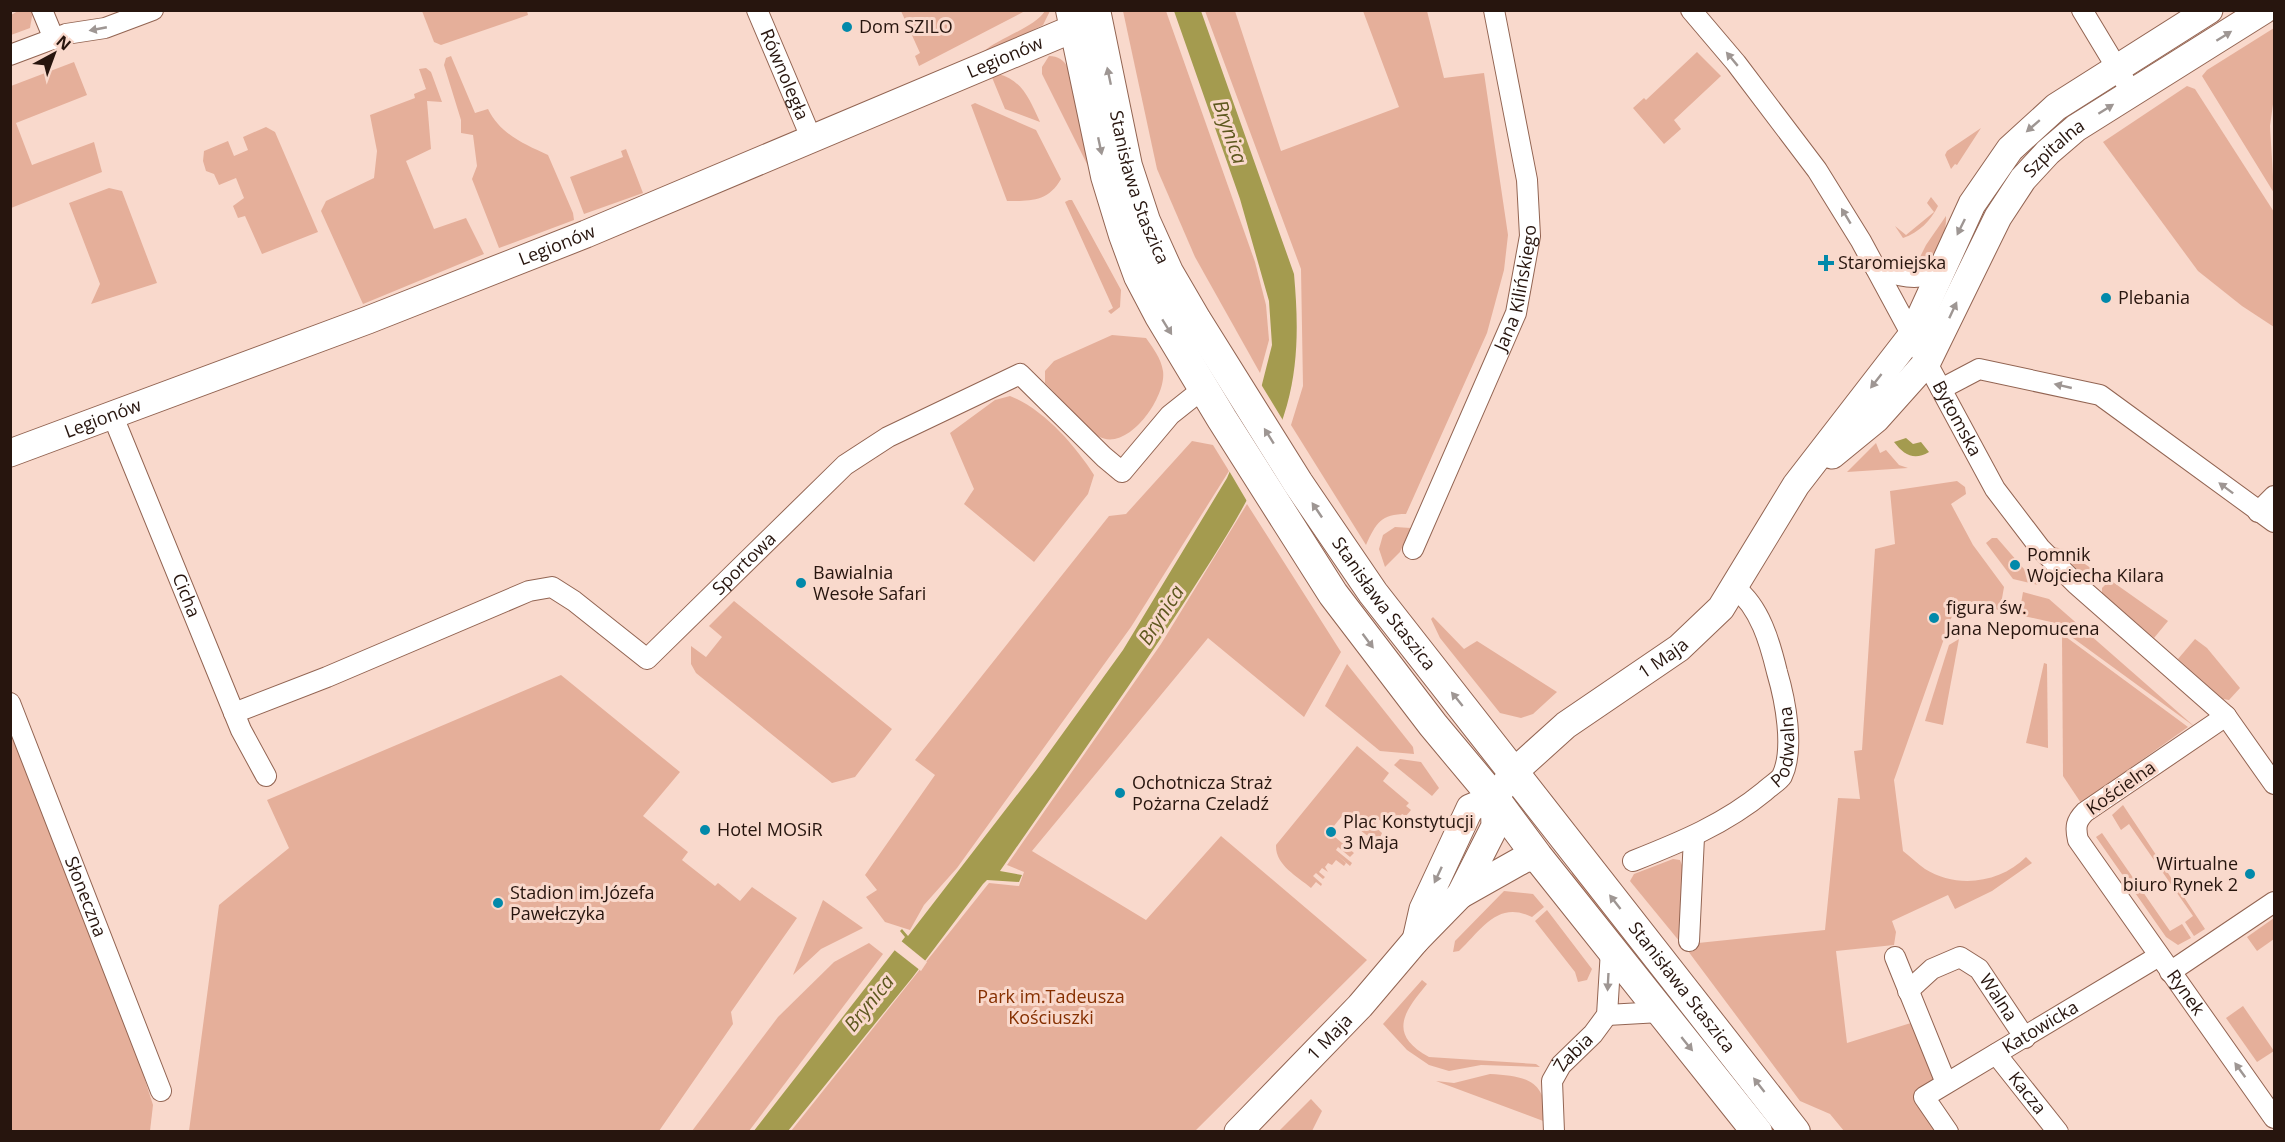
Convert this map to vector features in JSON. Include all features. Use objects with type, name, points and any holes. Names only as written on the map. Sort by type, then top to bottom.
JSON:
[{"type":"main road","name":"Stanisława Staszica","points":[[1085,17],[1106,176],[1124,236],[1154,306],[1222,419],[1340,603],[1433,725],[1494,798],[1611,950],[1757,1131]]},
{"type":"main road","name":"Stanisława Staszica","points":[[1085,17],[1145,221],[1174,281],[1298,483],[1373,593],[1796,1131]]},
{"type":"street","points":[[42,10],[54,39]]},
{"type":"street","points":[[10,55],[54,39],[105,28],[153,10]]},
{"type":"street","name":"Równoległa","points":[[757,10],[812,140]]},
{"type":"street","name":"Jana Kilińskiego","points":[[1413,549],[1516,314],[1530,236],[1527,180],[1494,10]]},
{"type":"street","name":"Bytomska","points":[[1691,10],[1743,72],[1817,170],[1875,267],[1995,489],[2040,548],[2076,584],[2226,716],[2274,784]]},
{"type":"street","points":[[2082,10],[2132,93]]},
{"type":"street","name":"Szpitalna","points":[[1912,335],[1972,204],[2010,149],[2056,107],[2209,10]]},
{"type":"street","name":"Szpitalna","points":[[1927,362],[1993,226],[2023,179],[2048,152],[2076,128],[2264,10]]},
{"type":"street","name":"Legionów","points":[[10,453],[368,320],[596,230],[812,140],[1085,17]]},
{"type":"street","points":[[1875,267],[1907,278],[1923,278],[1940,272]]},
{"type":"street","name":"1 Maja","points":[[1416,940],[1423,909],[1470,808],[1494,798],[1515,771],[1566,725],[1678,648],[1710,620],[1735,588],[1796,485],[1912,335]]},
{"type":"street","name":"1 Maja","points":[[1796,485],[1876,419],[1927,362]]},
{"type":"street","points":[[1941,389],[1979,369],[2100,395],[2266,517],[2274,496]]},
{"type":"street","name":"Sportowa","points":[[234,712],[327,677],[529,591],[552,587],[574,601],[647,659],[846,465],[888,436],[1020,374],[1104,458],[1122,472],[1170,415],[1204,388]]},
{"type":"street","name":"Cicha","points":[[112,414],[234,712],[266,776]]},
{"type":"street","name":"Podwalna","points":[[1633,861],[1694,837],[1739,812],[1782,777],[1788,752],[1784,696],[1770,643],[1747,597],[1735,588]]},
{"type":"street","name":"Słoneczna","points":[[10,703],[161,1091]]},
{"type":"street","name":"Kościelna","points":[[2164,964],[2078,840],[2075,829],[2078,820],[2085,812],[2226,716]]},
{"type":"street","name":"1 Maja","points":[[1238,1131],[1360,1006],[1416,940],[1460,895],[1495,826],[1494,798]]},
{"type":"street","points":[[1689,941],[1694,837]]},
{"type":"street","points":[[1460,895],[1524,860],[1537,856]]},
{"type":"street","name":"Rynek","points":[[2274,902],[2164,964],[2274,1118]]},
{"type":"street","points":[[1611,950],[1607,1015],[1660,1011]]},
{"type":"street","points":[[1895,957],[1946,1083]]},
{"type":"street","name":"Walna","points":[[1908,991],[1932,969],[1960,957],[1979,969],[2000,996],[2025,1038]]},
{"type":"street","name":"Katowicka","points":[[1948,1131],[1924,1098],[1996,1054],[2164,964]]},
{"type":"street","name":"Żabia","points":[[1554,1131],[1552,1081],[1561,1065],[1593,1034],[1607,1015]]},
{"type":"street","name":"Kacza","points":[[1996,1054],[2058,1131]]},
{"type":"green space","points":[[18,11],[33,11],[30,28],[11,35],[11,15]]},
{"type":"green space","points":[[422,11],[527,11],[528,15],[441,45],[434,42]]},
{"type":"green space","points":[[901,11],[1025,11],[919,66],[915,56],[920,53]]},
{"type":"green space","points":[[1045,11],[1050,11],[1043,25],[982,56],[982,53],[989,48],[1033,23]]},
{"type":"green space","points":[[1123,11],[1166,11],[1255,262],[1266,305],[1269,340],[1260,373],[1195,257],[1157,169]]},
{"type":"green space","points":[[1205,11],[1235,11],[1281,151],[1399,107],[1363,11],[1427,11],[1444,78],[1484,73],[1508,235],[1504,270],[1487,333],[1406,514],[1398,514],[1380,521],[1366,545],[1291,425],[1303,386],[1301,269]]},
{"type":"green space","points":[[2274,28],[2274,97],[2270,126],[2274,193],[2202,76],[2207,70]]},
{"type":"green space","points":[[1697,52],[1721,76],[1674,120],[1681,129],[1664,144],[1633,108],[1644,98],[1646,100]]},
{"type":"green space","points":[[451,56],[475,113],[488,109],[506,132],[548,155],[574,220],[499,248],[472,179],[477,166],[473,135],[461,133],[461,120],[444,65],[446,58]]},
{"type":"green space","points":[[1049,56],[1060,59],[1068,68],[1089,168],[1042,74],[1042,67]]},
{"type":"green space","points":[[74,62],[87,95],[16,123],[32,165],[94,142],[102,172],[11,208],[11,86]]},
{"type":"green space","points":[[426,68],[431,72],[442,102],[427,101],[431,149],[406,161],[434,229],[466,218],[484,254],[363,304],[321,211],[326,201],[374,178],[377,151],[370,115],[415,98],[414,94],[426,89],[419,69]]},
{"type":"green space","points":[[998,74],[1020,86],[1040,122],[1005,109],[991,75]]},
{"type":"green space","points":[[2187,86],[2195,89],[2274,212],[2274,327],[2242,306],[2198,271],[2103,142]]},
{"type":"green space","points":[[975,103],[1036,130],[1061,179],[1056,187],[1038,199],[1007,201],[971,105]]},
{"type":"green space","points":[[266,127],[275,132],[318,232],[262,254],[245,216],[238,218],[233,206],[244,198],[236,178],[219,185],[214,174],[206,171],[203,161],[204,151],[228,141],[234,156],[248,150],[243,137]]},
{"type":"green space","points":[[1981,128],[1957,165],[1955,164],[1951,169],[1945,155],[1947,151]]},
{"type":"green space","points":[[626,149],[643,193],[584,214],[570,177],[623,157],[621,151]]},
{"type":"green space","points":[[109,188],[122,191],[157,283],[91,304],[100,284],[69,203]]},
{"type":"green space","points":[[1931,197],[1938,206],[1932,216],[1919,229],[1903,238],[1895,226],[1906,235],[1934,212],[1927,203]]},
{"type":"green space","points":[[1072,200],[1121,290],[1120,307],[1111,314],[1108,311],[1113,308],[1065,202]]},
{"type":"green space","points":[[1946,216],[1945,231],[1935,253],[1923,263],[1916,265],[1926,245]]},
{"type":"green space","points":[[1112,335],[1146,338],[1159,357],[1163,382],[1159,395],[1143,420],[1121,437],[1109,439],[1098,436],[1078,419],[1045,383],[1045,371],[1054,361]]},
{"type":"green space","points":[[1010,396],[1034,410],[1057,429],[1078,452],[1094,475],[1088,494],[1034,562],[964,504],[974,489],[950,433],[995,400]]},
{"type":"green space","points":[[1192,441],[1213,445],[1229,471],[1131,627],[957,868],[924,905],[910,930],[885,922],[866,897],[877,890],[865,875],[935,775],[915,760],[1109,516],[1126,514]]},
{"type":"green space","points":[[1876,443],[1880,453],[1886,450],[1899,465],[1908,468],[1847,472]]},
{"type":"green space","points":[[1957,481],[1965,487],[1966,494],[1951,504],[1973,545],[2004,587],[2000,610],[1957,602],[1894,780],[1903,851],[1925,869],[1937,875],[1964,881],[2004,873],[2026,857],[2032,863],[1992,891],[1955,909],[1948,895],[1892,921],[1896,932],[1894,945],[1836,951],[1847,1043],[1914,1022],[1938,1081],[1918,1097],[1940,1131],[1844,1131],[1830,1114],[1800,1101],[1688,951],[1698,943],[1825,930],[1838,798],[1860,799],[1854,751],[1862,750],[1875,549],[1895,544],[1890,491]]},
{"type":"green space","name":"Park im.Tadeusza Kościuszki","points":[[1247,504],[1341,652],[1304,717],[1208,638],[1032,851],[1146,920],[1221,836],[1367,960],[1195,1131],[791,1131],[989,883],[1019,886],[1024,872],[1007,865],[1161,644]]},
{"type":"green space","points":[[1395,527],[1411,528],[1400,552],[1385,567],[1379,549],[1383,535]]},
{"type":"green space","points":[[1992,538],[1997,538],[2038,585],[2013,579],[1986,543]]},
{"type":"green space","points":[[2054,547],[2063,549],[2098,573],[2088,580]]},
{"type":"green space","points":[[2110,580],[2168,621],[2154,638],[2102,593],[2102,588]]},
{"type":"green space","points":[[2023,592],[2049,599],[2195,727],[2051,622],[2019,615]]},
{"type":"green space","points":[[734,601],[892,729],[855,777],[832,783],[696,673],[691,664],[691,646],[706,657],[722,637],[709,626]]},
{"type":"green space","points":[[1433,617],[1464,649],[1477,641],[1557,692],[1533,714],[1521,718],[1500,713],[1440,638],[1431,619]]},
{"type":"green space","points":[[2062,634],[2188,727],[2081,803],[2063,776]]},
{"type":"green space","points":[[1959,639],[1943,725],[1925,721],[1949,645]]},
{"type":"green space","points":[[2195,639],[2207,648],[2240,688],[2229,700],[2223,699],[2178,659]]},
{"type":"green space","points":[[2044,663],[2047,664],[2048,748],[2026,743]]},
{"type":"green space","points":[[1347,664],[1413,747],[1414,754],[1380,751],[1325,706]]},
{"type":"green space","name":"Stadion im.Józefa Pawełczyka","points":[[561,675],[680,772],[643,816],[688,852],[682,860],[715,886],[718,883],[740,901],[752,887],[797,918],[731,1012],[733,1024],[659,1131],[189,1131],[219,905],[289,848],[267,800]]},
{"type":"green space","points":[[10,732],[130,1033],[153,1105],[150,1131],[11,1131]]},
{"type":"green space","points":[[1357,746],[1389,773],[1383,781],[1409,803],[1406,806],[1411,810],[1406,816],[1402,814],[1390,828],[1377,818],[1376,826],[1362,815],[1358,820],[1369,829],[1373,825],[1382,833],[1379,840],[1372,834],[1369,837],[1342,816],[1329,832],[1354,853],[1350,857],[1338,847],[1336,850],[1352,863],[1350,866],[1337,855],[1346,863],[1344,866],[1336,860],[1332,865],[1328,863],[1325,867],[1328,872],[1322,868],[1319,872],[1325,877],[1323,879],[1316,873],[1313,876],[1322,884],[1321,886],[1316,882],[1311,888],[1283,864],[1276,845]]},
{"type":"green space","points":[[1400,759],[1421,762],[1439,788],[1432,796],[1394,765]]},
{"type":"green space","points":[[2123,805],[2205,929],[2194,936],[2185,922],[2193,916],[2129,824],[2121,830],[2112,815]]},
{"type":"green space","points":[[2102,833],[2170,931],[2182,924],[2191,938],[2178,945],[2166,937],[2096,837]]},
{"type":"green space","points":[[1673,859],[1680,860],[1683,868],[1680,942],[1630,881],[1634,874]]},
{"type":"green space","points":[[1573,872],[1777,1131],[1773,1131],[1569,877]]},
{"type":"green space","points":[[1504,891],[1533,894],[1544,907],[1532,917],[1520,913],[1500,914],[1483,926],[1459,951],[1453,952],[1455,941]]},
{"type":"green space","points":[[823,900],[863,928],[821,949],[793,975]]},
{"type":"green space","points":[[1547,910],[1592,969],[1587,980],[1578,982],[1575,972],[1535,921]]},
{"type":"green space","points":[[2274,918],[2274,939],[2257,951],[2247,937]]},
{"type":"green space","points":[[869,943],[883,954],[749,1131],[692,1131],[778,1017],[834,962]]},
{"type":"green space","points":[[1422,980],[1427,984],[1411,1004],[1404,1023],[1404,1031],[1408,1040],[1416,1048],[1429,1057],[1536,1064],[1540,1067],[1481,1065],[1449,1071],[1429,1065],[1407,1050],[1383,1024]]},
{"type":"green space","points":[[2243,1006],[2274,1051],[2257,1062],[2226,1018]]},
{"type":"green space","points":[[1490,1074],[1514,1076],[1532,1083],[1543,1097],[1546,1122],[1436,1081],[1454,1083]]},
{"type":"green space","points":[[1311,1099],[1322,1111],[1312,1131],[1279,1131]]},
{"type":"water","name":"Brynica","points":[[1174,11],[1201,11],[1294,274],[1296,356],[1291,389],[1278,432],[1255,485],[1211,561],[1136,675],[1000,871],[1022,875],[1019,882],[987,880],[912,978],[788,1131],[753,1132],[905,937],[900,931],[902,929],[908,936],[1037,769],[1123,650],[1227,478],[1255,412],[1272,345],[1269,301],[1240,199]]},
{"type":"water","points":[[1906,438],[1913,444],[1921,442],[1929,452],[1919,456],[1906,453],[1894,442]]},
{"type":"pier","points":[[1259,381],[1284,422],[1275,450],[1248,503],[1228,469],[1253,411]]},
{"type":"pier","points":[[900,940],[927,962],[921,971],[893,949]]},
{"type":"place","name":"Dom SZILO","points":[[847,27]]},
{"type":"place","name":"Staromiejska","points":[[1826,263]]},
{"type":"place","name":"Plebania","points":[[2106,298]]},
{"type":"place","name":"Pomnik Wojciecha Kilara","points":[[2015,565]]},
{"type":"place","name":"Bawialnia Wesołe Safari","points":[[801,583]]},
{"type":"place","name":"figura św. Jana Nepomucena","points":[[1934,618]]},
{"type":"place","name":"Ochotnicza Straż Pożarna Czeladź","points":[[1120,793]]},
{"type":"place","name":"Hotel MOSiR","points":[[705,830]]},
{"type":"place","name":"Plac Konstytucji 3 Maja","points":[[1331,832]]},
{"type":"place","name":"Wirtualne biuro Rynek 2","points":[[2250,874]]},
{"type":"place","name":"Stadion im.Józefa Pawełczyka","points":[[498,903]]}]
